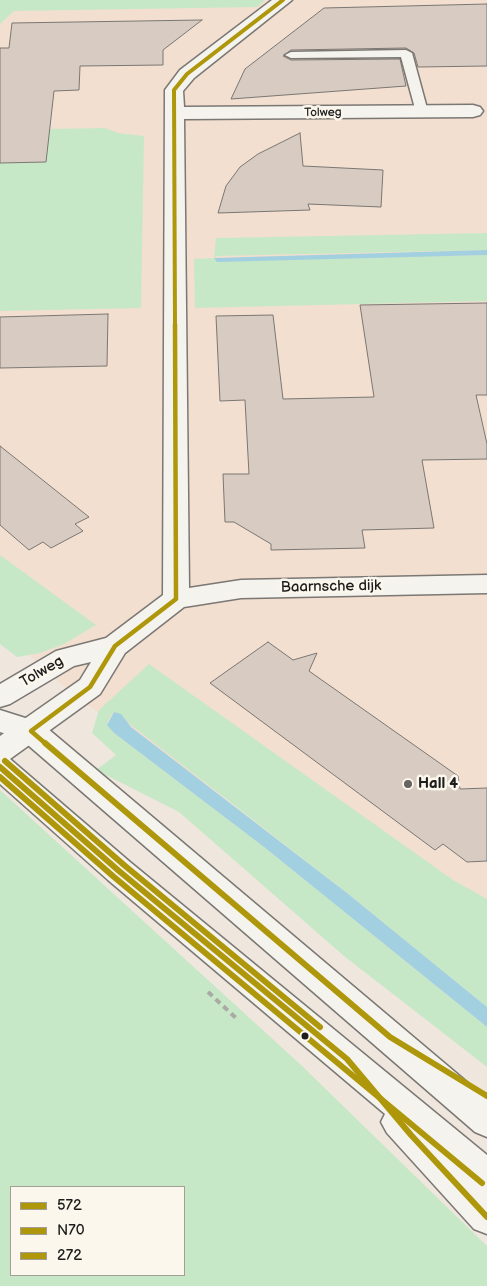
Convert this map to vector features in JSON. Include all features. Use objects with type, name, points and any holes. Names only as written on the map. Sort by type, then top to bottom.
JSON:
[{"type":"street","points":[[176,599],[174,90],[188,74],[283,0]]},
{"type":"street","name":"Tolweg","points":[[173,113],[473,111]]},
{"type":"street","name":"Baarnsche dijk","points":[[176,599],[241,589],[487,584]]},
{"type":"street","name":"Tolweg","points":[[0,751],[90,687],[115,646],[176,599]]},
{"type":"street","name":"Tolweg","points":[[0,697],[66,658],[115,646]]},
{"type":"street","points":[[0,721],[30,731],[487,1121]]},
{"type":"street","points":[[0,766],[119,871],[487,1177]]},
{"type":"street","points":[[390,1037],[487,1096]]},
{"type":"street","points":[[347,1059],[411,1135],[486,1215]]},
{"type":"lane","points":[[291,55],[406,53],[422,112]]},
{"type":"shaded area","points":[[234,0],[487,0],[487,989],[365,892],[77,698],[0,629],[0,15],[10,10]]},
{"type":"green space","points":[[0,0],[265,0],[257,7],[14,11],[0,24]]},
{"type":"green space","points":[[0,120],[48,129],[105,128],[118,133],[144,136],[141,308],[0,311]]},
{"type":"green space","points":[[487,233],[487,250],[216,256],[214,260],[487,255],[487,301],[195,308],[194,259],[214,258],[216,238]]},
{"type":"green space","points":[[0,555],[96,625],[64,644],[40,653],[17,657],[0,644]]},
{"type":"green space","points":[[149,664],[453,880],[487,899],[487,1007],[347,893],[122,718],[114,712],[111,715],[108,722],[114,733],[264,847],[487,1027],[487,1067],[344,956],[179,812],[96,770],[116,755],[92,733],[99,710]]},
{"type":"green space","points":[[0,790],[301,1065],[487,1246],[487,1286],[0,1286]]},
{"type":"water","points":[[487,250],[487,255],[217,262],[214,258]]},
{"type":"water","points":[[114,712],[121,714],[131,727],[347,893],[487,1007],[487,1027],[264,847],[114,733],[107,725]]},
{"type":"building","points":[[487,4],[487,66],[418,67],[414,53],[406,48],[291,50],[283,56],[291,60],[400,59],[406,86],[231,99],[245,69],[324,8]]},
{"type":"building","points":[[202,20],[163,50],[163,65],[80,66],[79,90],[54,91],[46,162],[0,163],[0,48],[9,48],[12,23]]},
{"type":"building","points":[[300,133],[303,166],[383,170],[381,207],[308,204],[310,210],[218,213],[226,186],[240,167],[258,154]]},
{"type":"building","points":[[487,303],[487,395],[476,395],[487,444],[487,459],[422,460],[434,528],[362,530],[365,548],[271,550],[271,544],[234,522],[225,522],[223,474],[249,474],[245,400],[220,401],[216,316],[273,315],[283,399],[374,397],[360,305]]},
{"type":"building","points":[[108,314],[107,366],[0,368],[0,317]]},
{"type":"building","points":[[0,446],[89,517],[75,524],[83,531],[51,548],[43,542],[29,550],[0,525]]},
{"type":"building","points":[[268,642],[293,660],[317,653],[309,671],[458,776],[460,789],[487,788],[487,861],[467,862],[443,844],[435,850],[210,683]]},
{"type":"transit line","name":"572","points":[[283,0],[187,74],[174,90],[176,599],[115,646],[90,687],[31,731],[390,1037],[487,1096]]},
{"type":"transit line","name":"272","points":[[5,761],[124,865],[320,1027]]},
{"type":"transit line","name":"572","points":[[0,767],[119,871],[347,1059],[411,1135],[487,1217]]},
{"type":"transit line","name":"N70","points":[[0,777],[114,877],[482,1183]]},
{"type":"place","name":"Hall 4","points":[[408,784]]}]
